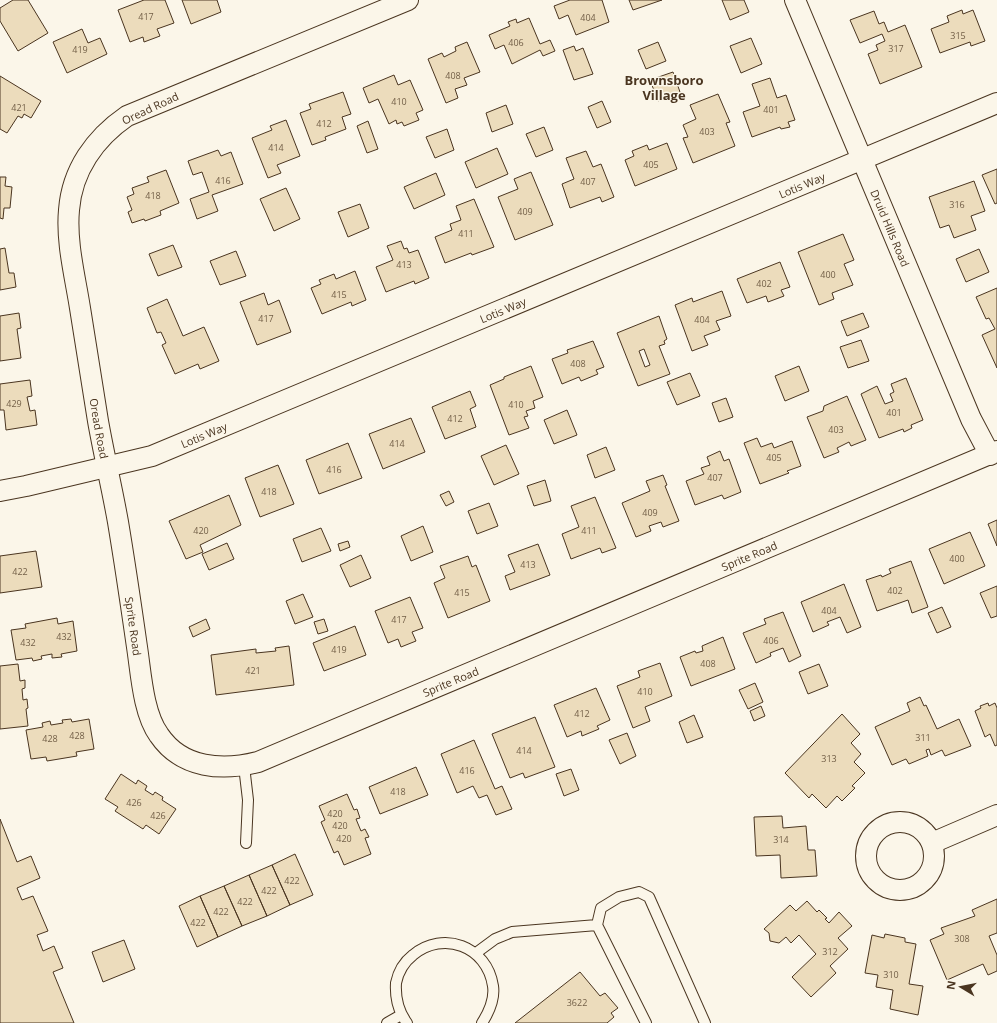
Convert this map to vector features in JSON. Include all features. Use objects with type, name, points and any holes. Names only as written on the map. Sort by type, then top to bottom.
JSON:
[{"type":"street","name":"Oread Road","points":[[107,467],[98,423],[70,238],[68,211],[71,194],[78,171],[91,149],[114,126],[143,109],[408,0]]},
{"type":"street","name":"Druid Hills Road","points":[[795,0],[971,419],[993,453]]},
{"type":"street","name":"Lotis Way","points":[[0,491],[152,456],[997,103]]},
{"type":"street","name":"Sprite Road","points":[[107,467],[118,522],[141,674],[148,709],[158,734],[169,747],[184,758],[203,765],[228,767],[244,766],[266,759],[993,453]]},
{"type":"street","points":[[932,843],[997,815]]},
{"type":"lane","points":[[244,766],[248,800],[246,843]]},
{"type":"lane","points":[[646,1023],[596,925],[601,908],[619,897],[639,892],[649,897],[705,1023]]},
{"type":"lane","points":[[476,953],[495,939],[512,932],[596,925]]},
{"type":"lane","points":[[387,1023],[404,1019],[395,996],[397,977],[406,960],[421,948],[440,942],[459,944],[476,953],[488,968],[494,987],[492,1006],[482,1023]]},
{"type":"building","points":[[13,0],[28,0],[48,33],[18,51],[0,21],[0,8]]},
{"type":"building","points":[[144,0],[165,0],[174,23],[157,29],[160,36],[144,42],[143,37],[130,42],[118,10]]},
{"type":"building","points":[[182,0],[217,0],[221,12],[191,24]]},
{"type":"building","points":[[570,0],[602,0],[609,22],[576,35],[568,15],[559,19],[554,6]]},
{"type":"building","points":[[629,0],[662,0],[633,10]]},
{"type":"building","points":[[722,0],[744,0],[749,12],[730,20]]},
{"type":"building","points":[[962,10],[963,14],[973,10],[985,41],[971,46],[970,42],[940,53],[931,29],[949,22],[947,16]]},
{"type":"building","points":[[874,11],[879,24],[884,22],[888,32],[905,25],[922,67],[880,84],[868,54],[878,50],[876,45],[885,41],[882,34],[860,43],[850,20]]},
{"type":"building","points":[[529,18],[540,44],[550,40],[555,51],[543,56],[540,50],[512,64],[504,45],[495,49],[489,35],[510,26],[508,22],[516,19],[517,23]]},
{"type":"building","points":[[82,29],[88,43],[100,38],[107,54],[67,73],[53,42]]},
{"type":"building","points":[[751,38],[762,64],[741,73],[730,46]]},
{"type":"building","points":[[467,42],[480,72],[464,78],[467,85],[455,89],[458,98],[446,103],[428,59],[442,53],[444,57],[456,51],[455,47]]},
{"type":"building","points":[[658,42],[666,61],[646,69],[638,50]]},
{"type":"building","points":[[574,46],[576,51],[583,48],[593,74],[574,80],[563,50]]},
{"type":"building","points":[[673,72],[680,92],[658,101],[650,80]]},
{"type":"building","points":[[394,75],[398,85],[410,80],[423,110],[416,113],[419,120],[404,126],[402,122],[397,124],[396,120],[389,124],[378,99],[369,103],[363,88]]},
{"type":"building","points":[[0,76],[41,101],[31,118],[24,114],[22,118],[18,116],[7,133],[0,129]]},
{"type":"building","points":[[770,78],[777,98],[786,95],[795,120],[788,122],[790,127],[781,129],[780,127],[752,137],[743,112],[760,106],[752,84]]},
{"type":"building","points":[[343,92],[351,114],[342,117],[346,129],[325,137],[326,140],[312,145],[300,113],[311,109],[309,104]]},
{"type":"building","points":[[718,94],[730,122],[726,123],[735,146],[693,163],[683,138],[688,137],[683,125],[696,119],[690,105]]},
{"type":"building","points":[[602,101],[611,122],[597,128],[588,107]]},
{"type":"building","points":[[506,105],[513,124],[492,132],[486,113]]},
{"type":"building","points":[[286,120],[300,156],[277,165],[281,173],[268,178],[252,138],[272,130],[270,126]]},
{"type":"building","points":[[368,121],[378,149],[367,153],[357,126]]},
{"type":"building","points":[[544,127],[553,150],[536,157],[526,134]]},
{"type":"building","points":[[447,129],[454,150],[435,158],[426,137]]},
{"type":"building","points":[[667,143],[677,169],[635,186],[625,160],[634,156],[632,151],[647,145],[649,150]]},
{"type":"building","points":[[497,148],[508,174],[476,188],[465,162]]},
{"type":"building","points":[[218,150],[221,156],[231,152],[243,184],[212,195],[218,211],[197,219],[190,199],[209,192],[202,172],[193,175],[188,161]]},
{"type":"building","points":[[586,151],[593,167],[601,164],[614,197],[602,202],[600,197],[570,208],[562,184],[574,179],[566,158]]},
{"type":"building","points":[[997,169],[997,203],[995,204],[982,175]]},
{"type":"building","points":[[166,170],[179,203],[160,211],[161,215],[145,221],[144,219],[132,223],[128,212],[132,210],[127,197],[134,194],[132,188],[149,182],[147,177]]},
{"type":"building","points":[[531,172],[553,225],[515,240],[498,197],[518,189],[514,179]]},
{"type":"building","points":[[436,173],[445,195],[414,209],[404,187]]},
{"type":"building","points":[[0,177],[6,177],[5,186],[12,187],[10,208],[4,208],[3,219],[0,218]]},
{"type":"building","points":[[974,181],[985,211],[971,216],[976,230],[954,238],[949,225],[940,228],[929,197]]},
{"type":"building","points":[[286,188],[300,219],[274,231],[260,199]]},
{"type":"building","points":[[474,199],[494,247],[472,255],[471,253],[445,263],[435,237],[452,230],[450,224],[461,220],[456,206]]},
{"type":"building","points":[[360,204],[369,228],[348,237],[338,212]]},
{"type":"building","points":[[843,234],[854,260],[844,264],[853,285],[832,293],[834,299],[819,305],[798,252]]},
{"type":"building","points":[[401,241],[404,249],[407,248],[409,253],[418,250],[429,278],[415,284],[414,281],[386,292],[376,267],[393,260],[387,246]]},
{"type":"building","points":[[173,245],[182,267],[158,276],[149,254]]},
{"type":"building","points":[[5,248],[9,273],[14,273],[16,287],[0,290],[0,249]]},
{"type":"building","points":[[979,249],[989,272],[966,282],[956,259]]},
{"type":"building","points":[[236,251],[246,276],[220,285],[210,261]]},
{"type":"building","points":[[780,262],[790,287],[781,290],[784,296],[768,302],[766,296],[747,303],[737,279]]},
{"type":"building","points":[[355,271],[366,300],[352,306],[351,302],[322,314],[311,288],[321,284],[319,280],[334,274],[336,279]]},
{"type":"building","points":[[997,288],[997,368],[982,335],[995,329],[989,318],[986,319],[976,297]]},
{"type":"building","points":[[722,291],[731,316],[716,321],[720,330],[704,336],[708,345],[692,351],[675,305],[692,298],[693,302]]},
{"type":"building","points":[[264,293],[268,305],[279,300],[291,332],[257,345],[240,302]]},
{"type":"building","points":[[167,299],[183,336],[204,327],[219,361],[200,369],[198,364],[175,374],[162,345],[166,343],[161,332],[157,333],[147,308]]},
{"type":"building","points":[[19,313],[21,328],[17,329],[21,358],[0,361],[0,316]]},
{"type":"building","points":[[863,313],[869,327],[847,336],[841,321]]},
{"type":"building","points":[[659,316],[667,339],[664,341],[665,344],[659,346],[670,374],[638,386],[617,333]],"holes":[[[644,349],[650,365],[645,367],[639,351]]]},
{"type":"building","points":[[861,340],[869,361],[848,368],[840,347]]},
{"type":"building","points":[[593,341],[604,367],[596,370],[598,374],[581,381],[579,377],[562,384],[552,359],[568,353],[567,350]]},
{"type":"building","points":[[531,366],[543,397],[533,401],[535,408],[526,411],[528,416],[524,417],[529,428],[509,435],[490,385],[504,379],[504,377]]},
{"type":"building","points":[[799,366],[809,391],[785,401],[775,376]]},
{"type":"building","points":[[690,373],[700,396],[677,405],[667,382]]},
{"type":"building","points":[[906,378],[923,420],[911,425],[912,428],[904,432],[903,429],[879,438],[861,394],[877,386],[885,404],[893,401],[890,394],[894,392],[891,384]]},
{"type":"building","points":[[30,380],[32,396],[27,397],[30,411],[35,410],[37,425],[6,430],[4,410],[0,410],[0,384]]},
{"type":"building","points":[[470,391],[476,406],[470,409],[476,427],[445,439],[432,407]]},
{"type":"building","points":[[847,396],[866,440],[851,446],[849,442],[837,448],[839,452],[824,458],[807,417],[823,411],[824,406]]},
{"type":"building","points":[[726,398],[733,417],[719,422],[712,403]]},
{"type":"building","points":[[567,410],[577,435],[554,444],[544,420]]},
{"type":"building","points":[[411,418],[425,452],[383,469],[369,434]]},
{"type":"building","points":[[757,438],[761,447],[772,443],[774,448],[792,441],[801,466],[787,471],[789,473],[760,484],[744,443]]},
{"type":"building","points":[[348,443],[362,478],[319,494],[306,460]]},
{"type":"building","points":[[506,445],[519,474],[494,485],[481,456]]},
{"type":"building","points":[[606,447],[615,470],[595,478],[587,455]]},
{"type":"building","points":[[720,451],[724,461],[729,459],[741,492],[724,499],[722,495],[695,505],[686,481],[704,474],[701,468],[710,465],[707,457]]},
{"type":"building","points":[[278,465],[294,504],[260,517],[245,478]]},
{"type":"building","points":[[663,475],[667,485],[665,486],[679,521],[663,527],[661,522],[649,526],[651,531],[636,537],[622,503],[650,491],[646,481]]},
{"type":"building","points":[[545,480],[551,501],[534,506],[527,486]]},
{"type":"building","points":[[449,491],[454,502],[446,506],[440,495]]},
{"type":"building","points":[[229,495],[241,525],[200,545],[203,552],[186,559],[169,521]]},
{"type":"building","points":[[595,497],[616,548],[602,553],[600,548],[571,559],[562,534],[579,527],[571,506]]},
{"type":"building","points":[[489,503],[498,526],[477,534],[468,511]]},
{"type":"building","points":[[997,520],[997,546],[988,524]]},
{"type":"building","points":[[423,526],[433,552],[411,561],[401,536]]},
{"type":"building","points":[[321,528],[331,551],[302,562],[293,539]]},
{"type":"building","points":[[970,532],[985,566],[944,584],[929,549]]},
{"type":"building","points":[[348,541],[350,547],[340,551],[338,544]]},
{"type":"building","points":[[227,543],[234,559],[209,570],[202,554]]},
{"type":"building","points":[[538,544],[550,575],[510,590],[505,576],[515,572],[508,555]]},
{"type":"building","points":[[36,551],[42,587],[0,593],[0,556]]},
{"type":"building","points":[[361,555],[371,578],[350,587],[340,565]]},
{"type":"building","points":[[468,556],[472,567],[476,565],[490,601],[448,618],[434,583],[445,578],[440,566]]},
{"type":"building","points":[[911,561],[928,607],[912,613],[908,600],[877,611],[866,580],[881,575],[882,577],[891,573],[889,569]]},
{"type":"building","points":[[844,584],[861,627],[847,633],[840,617],[827,622],[829,625],[813,632],[801,602]]},
{"type":"building","points":[[997,586],[997,616],[991,618],[980,593]]},
{"type":"building","points":[[303,594],[313,617],[295,624],[286,601]]},
{"type":"building","points":[[410,597],[423,628],[412,632],[416,641],[401,647],[398,639],[388,643],[375,611]]},
{"type":"building","points":[[942,607],[951,627],[937,633],[928,613]]},
{"type":"building","points":[[783,612],[801,656],[789,662],[783,648],[770,653],[771,656],[756,663],[743,633],[766,624],[764,619]]},
{"type":"building","points":[[57,618],[58,624],[73,621],[77,651],[61,654],[62,657],[52,658],[52,654],[41,656],[42,659],[33,661],[32,658],[16,660],[11,630],[26,628],[25,624]]},
{"type":"building","points":[[206,619],[210,629],[193,637],[189,627]]},
{"type":"building","points":[[324,619],[328,631],[318,634],[314,622]]},
{"type":"building","points":[[355,626],[366,655],[324,671],[313,643]]},
{"type":"building","points":[[723,637],[735,669],[691,686],[680,657],[695,651],[696,653],[703,651],[702,646]]},
{"type":"building","points":[[289,646],[294,685],[216,695],[211,655],[256,649],[256,653],[276,651],[275,648]]},
{"type":"building","points":[[660,663],[672,696],[645,707],[650,721],[633,728],[617,686],[640,677],[638,671]]},
{"type":"building","points":[[18,664],[20,681],[25,680],[25,688],[22,689],[23,700],[27,699],[28,708],[26,709],[28,726],[0,729],[0,666]]},
{"type":"building","points":[[819,664],[828,686],[808,694],[799,672]]},
{"type":"building","points":[[755,683],[763,702],[748,709],[739,690]]},
{"type":"building","points":[[596,688],[610,720],[597,726],[599,729],[582,736],[581,731],[567,737],[554,705]]},
{"type":"building","points":[[920,697],[924,706],[926,705],[937,729],[959,719],[971,746],[945,756],[942,750],[931,755],[929,749],[926,750],[928,756],[909,764],[906,759],[892,765],[875,727],[910,711],[907,703]]},
{"type":"building","points":[[988,703],[989,706],[995,703],[997,708],[997,745],[995,746],[990,734],[985,737],[975,711],[981,708],[980,706]]},
{"type":"building","points":[[761,706],[765,716],[754,721],[750,711]]},
{"type":"building","points":[[842,714],[860,734],[851,743],[861,754],[854,762],[865,773],[852,786],[855,788],[842,801],[837,796],[826,808],[812,794],[809,798],[785,773]]},
{"type":"building","points":[[694,715],[703,737],[687,743],[679,722]]},
{"type":"building","points":[[535,717],[555,767],[525,778],[523,773],[510,778],[492,734]]},
{"type":"building","points":[[71,719],[72,722],[89,719],[94,749],[76,752],[77,756],[47,761],[46,757],[31,759],[26,730],[43,727],[42,723],[50,721],[51,725],[63,723],[62,720]]},
{"type":"building","points":[[627,733],[636,756],[620,764],[609,740]]},
{"type":"building","points":[[474,740],[495,789],[502,786],[512,809],[496,815],[487,795],[479,798],[473,786],[457,793],[441,754]]},
{"type":"building","points":[[416,767],[428,795],[380,814],[369,787]]},
{"type":"building","points":[[571,769],[579,790],[564,796],[556,774]]},
{"type":"building","points":[[121,774],[136,784],[138,780],[147,786],[145,790],[153,795],[155,792],[163,797],[162,800],[176,809],[159,834],[146,825],[143,829],[115,811],[118,807],[105,799]]},
{"type":"building","points":[[347,794],[354,810],[357,809],[360,818],[356,819],[361,831],[365,829],[369,837],[365,838],[371,854],[344,865],[338,851],[334,853],[321,822],[325,820],[319,806]]},
{"type":"building","points":[[782,816],[783,828],[806,826],[808,850],[815,850],[817,876],[781,878],[780,855],[756,856],[754,817]]},
{"type":"building","points":[[0,819],[17,862],[31,856],[40,878],[17,888],[22,900],[33,896],[48,931],[37,935],[43,951],[54,946],[63,968],[53,972],[74,1023],[0,1023]]},
{"type":"building","points":[[295,854],[313,895],[290,905],[272,865]]},
{"type":"building","points":[[272,865],[290,905],[267,916],[249,875]]},
{"type":"building","points":[[249,875],[267,916],[242,926],[224,886]]},
{"type":"building","points":[[224,886],[242,926],[218,937],[200,896]]},
{"type":"building","points":[[200,896],[218,937],[197,947],[179,906]]},
{"type":"building","points":[[997,899],[997,933],[989,936],[997,955],[997,971],[988,975],[983,964],[947,980],[930,940],[944,934],[941,928],[975,916],[972,910]]},
{"type":"building","points":[[807,901],[817,912],[819,910],[827,918],[825,919],[829,923],[839,912],[852,926],[838,938],[848,949],[830,966],[836,973],[811,997],[792,977],[816,954],[799,935],[791,943],[786,937],[779,943],[770,941],[769,933],[764,929],[790,905],[796,911]]},
{"type":"building","points":[[885,934],[905,938],[905,942],[916,944],[909,984],[923,986],[918,1015],[890,1009],[893,990],[876,987],[878,975],[865,973],[872,935],[884,938]]},
{"type":"building","points":[[124,940],[135,969],[103,982],[92,952]]},
{"type":"building","points":[[580,972],[600,996],[605,993],[618,1008],[611,1013],[614,1017],[607,1023],[515,1023]]},
{"type":"district","name":"Brownsboro Village","points":[[664,88]]}]
